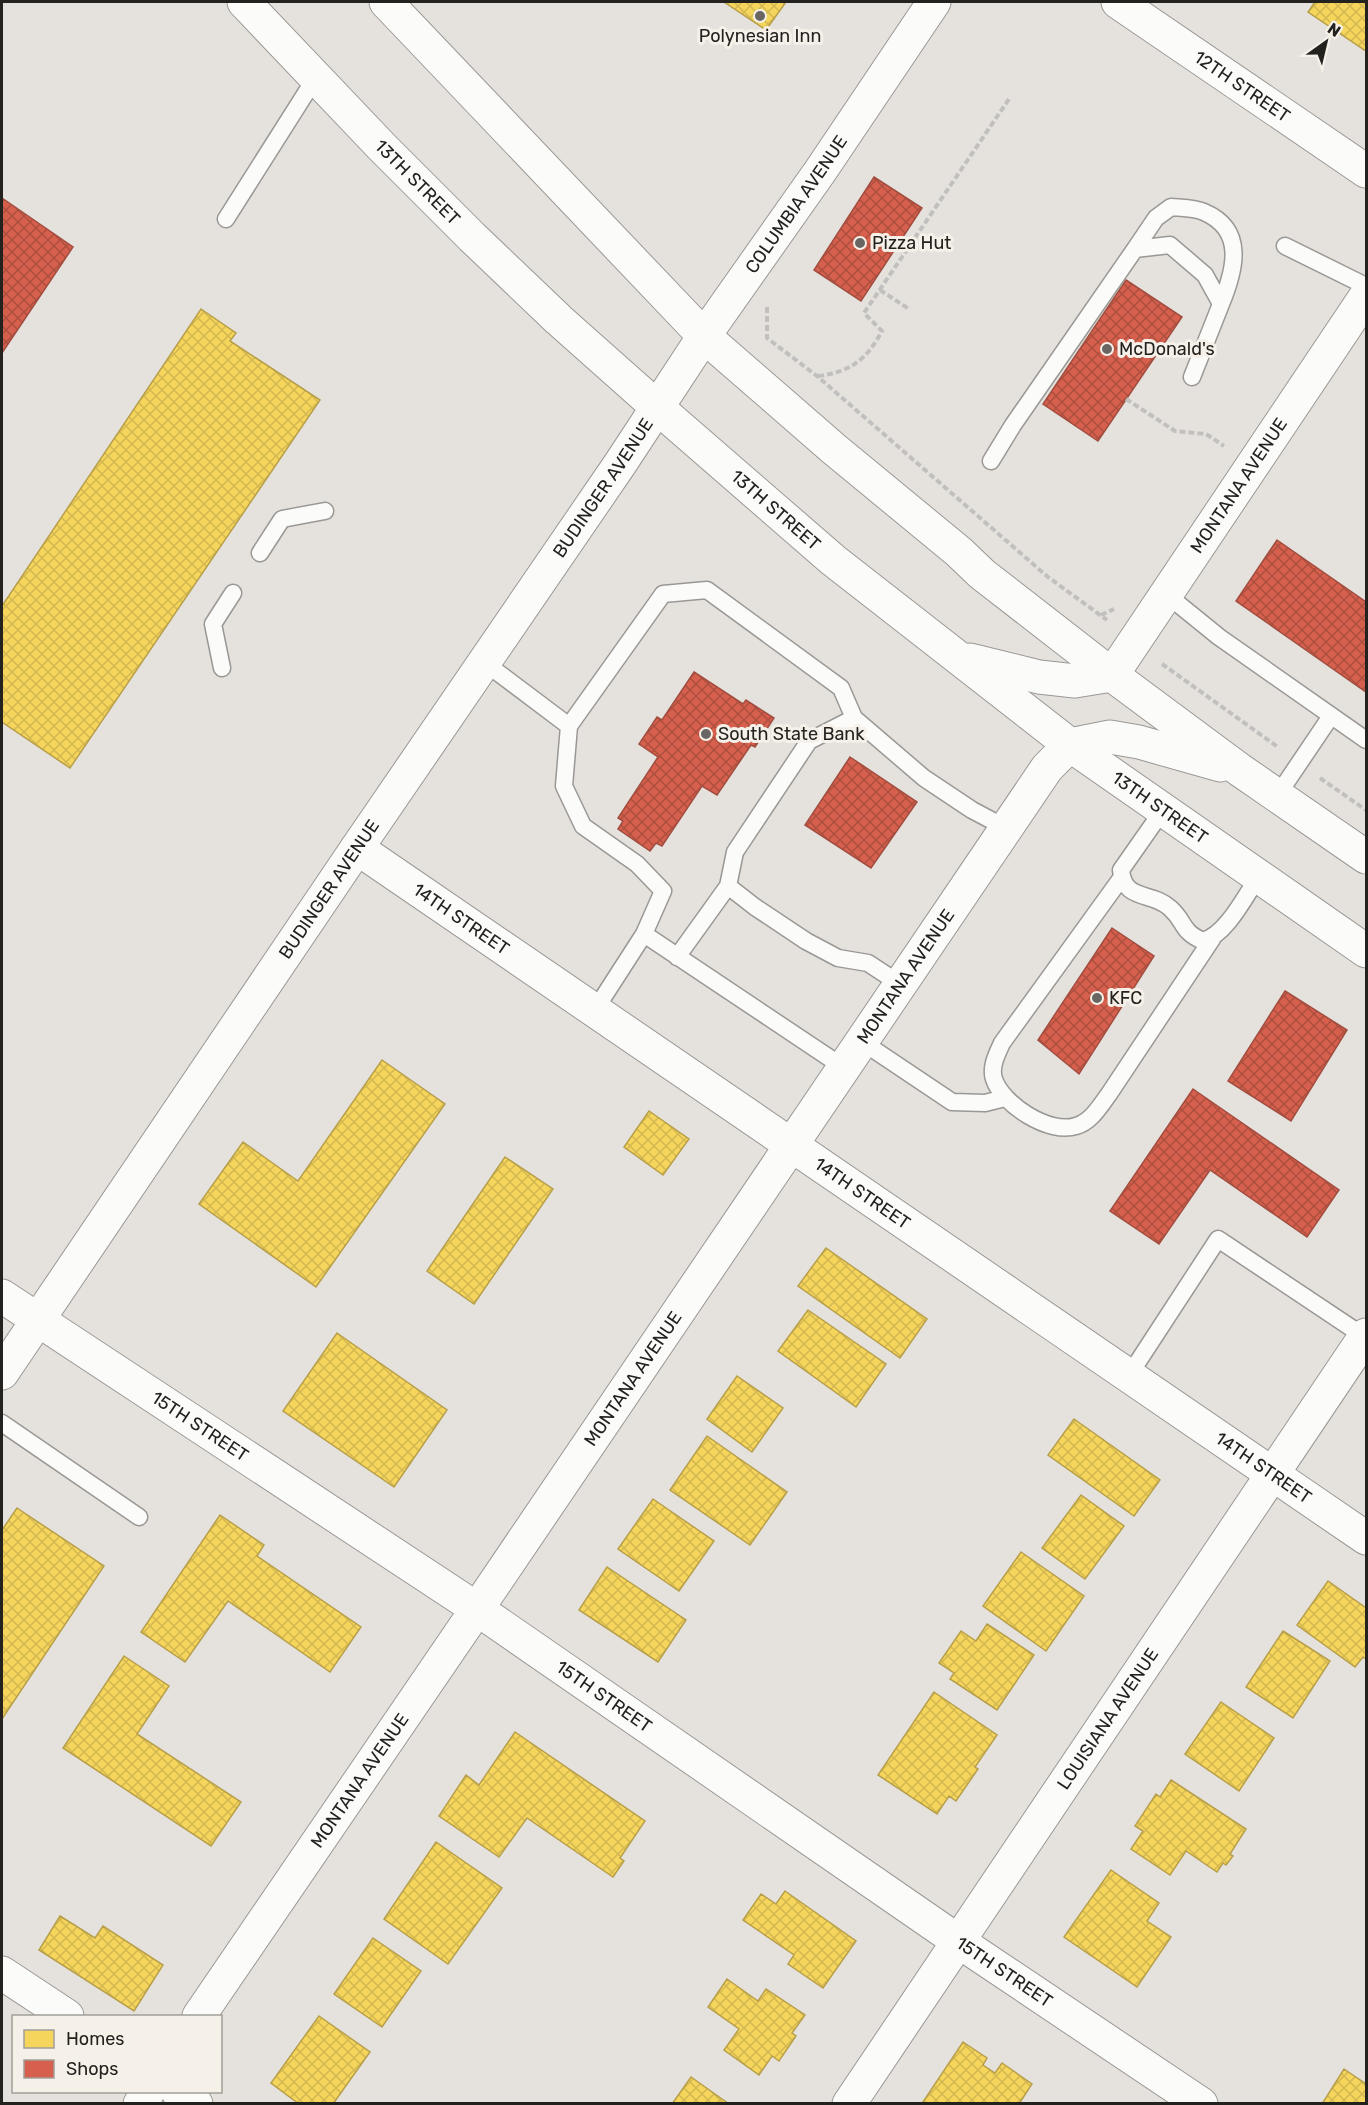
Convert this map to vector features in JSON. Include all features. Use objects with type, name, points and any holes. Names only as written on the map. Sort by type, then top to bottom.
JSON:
[{"type":"main road","name":"13TH STREET","points":[[244,2],[472,237],[559,320],[833,560],[1070,745],[1366,951]]},
{"type":"main road","points":[[386,2],[704,336],[982,574],[1240,770],[1366,857]]},
{"type":"main road","name":"COLUMBIA AVENUE","points":[[658,408],[704,336],[821,170],[934,2]]},
{"type":"main road","name":"12TH STREET","points":[[1118,2],[1366,171]]},
{"type":"main road","name":"MONTANA AVENUE","points":[[1112,675],[1366,296]]},
{"type":"main road","name":"BUDINGER AVENUE","points":[[2,1373],[658,408]]},
{"type":"main road","points":[[956,657],[1039,677],[1075,681],[1112,675]]},
{"type":"main road","points":[[1070,745],[1110,737],[1139,742],[1240,770]]},
{"type":"main road","name":"MONTANA AVENUE","points":[[200,2015],[1047,768],[1070,745]]},
{"type":"main road","name":"14TH STREET","points":[[357,848],[1366,1538]]},
{"type":"main road","name":"15TH STREET","points":[[2,1296],[477,1609],[958,1941],[1201,2103]]},
{"type":"main road","name":"LOUISIANA AVENUE","points":[[849,2103],[1366,1336]]},
{"type":"main road","points":[[2,1972],[66,2015]]},
{"type":"main road","points":[[181,2093],[196,2103]]},
{"type":"lane","points":[[226,219],[316,77]]},
{"type":"lane","points":[[991,461],[1013,425],[1156,218],[1171,207],[1203,211],[1225,227],[1234,251],[1232,277],[1192,377]]},
{"type":"lane","points":[[1135,249],[1170,244],[1205,275],[1221,304]]},
{"type":"lane","points":[[1285,246],[1366,285]]},
{"type":"lane","points":[[260,553],[282,519],[325,511]]},
{"type":"lane","points":[[595,1010],[644,934],[663,891],[637,864],[583,826],[564,786],[569,726],[663,594],[706,590],[841,688],[854,718],[924,777],[972,810],[1006,828]]},
{"type":"lane","points":[[222,668],[213,624],[233,593]]},
{"type":"lane","points":[[1166,594],[1219,637],[1366,740]]},
{"type":"lane","points":[[484,662],[569,726]]},
{"type":"lane","points":[[1277,796],[1331,716]]},
{"type":"lane","points":[[677,957],[728,885],[735,852],[808,741],[854,718]]},
{"type":"lane","points":[[1164,810],[1121,870],[1125,887],[1134,893],[1158,899],[1172,909],[1187,933],[1194,938],[1203,941],[1212,939]]},
{"type":"lane","points":[[1122,877],[1002,1043],[994,1059],[994,1077],[1005,1098],[1042,1124],[1061,1128],[1077,1126],[1091,1117],[1109,1094],[1212,939],[1222,930],[1259,876]]},
{"type":"lane","points":[[728,885],[806,941],[838,958],[868,963],[900,984]]},
{"type":"lane","points":[[644,934],[677,957],[852,1054],[952,1102],[985,1103],[1005,1098]]},
{"type":"lane","points":[[1128,1377],[1218,1239],[1366,1336]]},
{"type":"lane","points":[[2,1423],[139,1517]]},
{"type":"path","points":[[817,376],[835,374],[867,355],[882,331],[864,313],[1009,99]]},
{"type":"path","points":[[880,290],[909,309]]},
{"type":"path","points":[[767,296],[767,338],[817,376],[1048,577],[1366,810]]},
{"type":"path","points":[[1126,399],[1175,431],[1206,434],[1230,449]]},
{"type":"building: Homes","name":"Polynesian Inn","points":[[724,2],[786,2],[766,30]]},
{"type":"building: Homes","points":[[1315,2],[1366,2],[1366,51],[1308,12]]},
{"type":"building: Homes","points":[[201,309],[236,333],[230,341],[320,400],[70,768],[2,722],[2,606]]},
{"type":"building: Homes","points":[[382,1060],[445,1104],[316,1287],[199,1204],[243,1142],[298,1181]]},
{"type":"building: Homes","points":[[649,1111],[689,1139],[663,1175],[624,1147]]},
{"type":"building: Homes","points":[[505,1157],[553,1189],[474,1304],[427,1271]]},
{"type":"building: Homes","points":[[826,1248],[927,1319],[900,1358],[798,1286]]},
{"type":"building: Homes","points":[[808,1310],[886,1364],[856,1407],[778,1351]]},
{"type":"building: Homes","points":[[337,1333],[447,1410],[394,1487],[283,1411]]},
{"type":"building: Homes","points":[[737,1376],[783,1408],[752,1452],[707,1419]]},
{"type":"building: Homes","points":[[1074,1419],[1160,1480],[1134,1516],[1048,1455]]},
{"type":"building: Homes","points":[[707,1436],[787,1492],[750,1545],[670,1490]]},
{"type":"building: Homes","points":[[1081,1495],[1124,1526],[1085,1579],[1042,1548]]},
{"type":"building: Homes","points":[[653,1499],[714,1541],[679,1591],[618,1549]]},
{"type":"building: Homes","points":[[17,1508],[104,1566],[2,1719],[2,1530]]},
{"type":"building: Homes","points":[[220,1515],[264,1545],[257,1556],[361,1627],[330,1672],[228,1601],[185,1662],[141,1632]]},
{"type":"building: Homes","points":[[1021,1552],[1084,1596],[1046,1651],[983,1606]]},
{"type":"building: Homes","points":[[607,1567],[686,1620],[658,1662],[579,1610]]},
{"type":"building: Homes","points":[[1328,1581],[1366,1608],[1366,1659],[1363,1657],[1355,1667],[1297,1625]]},
{"type":"building: Homes","points":[[987,1624],[1034,1655],[997,1710],[950,1679],[954,1673],[939,1663],[961,1631],[976,1641]]},
{"type":"building: Homes","points":[[1283,1631],[1330,1661],[1293,1718],[1246,1687]]},
{"type":"building: Homes","points":[[124,1656],[169,1686],[137,1734],[241,1802],[211,1846],[63,1748]]},
{"type":"building: Homes","points":[[934,1692],[997,1735],[975,1767],[978,1769],[956,1801],[949,1796],[937,1814],[878,1775]]},
{"type":"building: Homes","points":[[1221,1702],[1274,1738],[1239,1791],[1185,1754]]},
{"type":"building: Homes","points":[[515,1732],[645,1821],[620,1858],[624,1861],[613,1877],[527,1818],[499,1857],[439,1816],[466,1775],[479,1785]]},
{"type":"building: Homes","points":[[1171,1780],[1246,1829],[1230,1854],[1233,1856],[1226,1865],[1223,1863],[1217,1872],[1186,1851],[1170,1875],[1131,1849],[1143,1831],[1135,1826],[1156,1794],[1160,1797]]},
{"type":"building: Homes","points":[[436,1842],[502,1888],[448,1964],[384,1919]]},
{"type":"building: Homes","points":[[1111,1870],[1159,1903],[1147,1921],[1171,1937],[1137,1987],[1064,1937]]},
{"type":"building: Homes","points":[[785,1891],[856,1941],[823,1988],[788,1964],[794,1955],[743,1920],[761,1894],[776,1904]]},
{"type":"building: Homes","points":[[60,1916],[95,1938],[103,1926],[163,1965],[134,2011],[39,1950]]},
{"type":"building: Homes","points":[[373,1938],[421,1971],[382,2027],[334,1994]]},
{"type":"building: Homes","points":[[727,1979],[758,2001],[766,1989],[805,2015],[792,2033],[796,2036],[779,2061],[772,2056],[759,2075],[724,2050],[739,2029],[708,2007]]},
{"type":"building: Homes","points":[[319,2016],[370,2052],[333,2104],[299,2104],[271,2083]]},
{"type":"building: Homes","points":[[963,2042],[987,2058],[983,2065],[995,2073],[1002,2063],[1032,2084],[1019,2104],[925,2104],[923,2102]]},
{"type":"building: Homes","points":[[1344,2069],[1366,2084],[1366,2104],[1322,2104]]},
{"type":"building: Homes","points":[[691,2077],[729,2104],[672,2104]]},
{"type":"building: Shops","points":[[874,177],[922,208],[861,301],[814,270]]},
{"type":"building: Shops","points":[[2,198],[73,247],[2,353]]},
{"type":"building: Shops","points":[[1126,280],[1182,317],[1098,441],[1043,404]]},
{"type":"building: Shops","points":[[1277,540],[1366,602],[1366,692],[1236,601]]},
{"type":"building: Shops","points":[[694,672],[743,704],[746,700],[774,718],[755,747],[751,745],[717,795],[702,786],[662,846],[656,843],[650,851],[618,829],[623,821],[618,818],[658,757],[639,744],[657,717],[662,720]]},
{"type":"building: Shops","points":[[850,757],[917,802],[871,868],[805,825]]},
{"type":"building: Shops","name":"KFC","points":[[1112,928],[1154,956],[1079,1074],[1038,1040]]},
{"type":"building: Shops","points":[[1285,991],[1347,1030],[1291,1121],[1228,1081]]},
{"type":"building: Shops","points":[[1193,1089],[1339,1190],[1307,1237],[1210,1170],[1159,1244],[1110,1211]]},
{"type":"place","name":"Polynesian Inn","points":[[760,16]]},
{"type":"place","name":"Pizza Hut","points":[[860,243]]},
{"type":"place","name":"McDonald's","points":[[1107,349]]},
{"type":"place","name":"South State Bank","points":[[706,734]]},
{"type":"place","name":"KFC","points":[[1097,998]]}]
